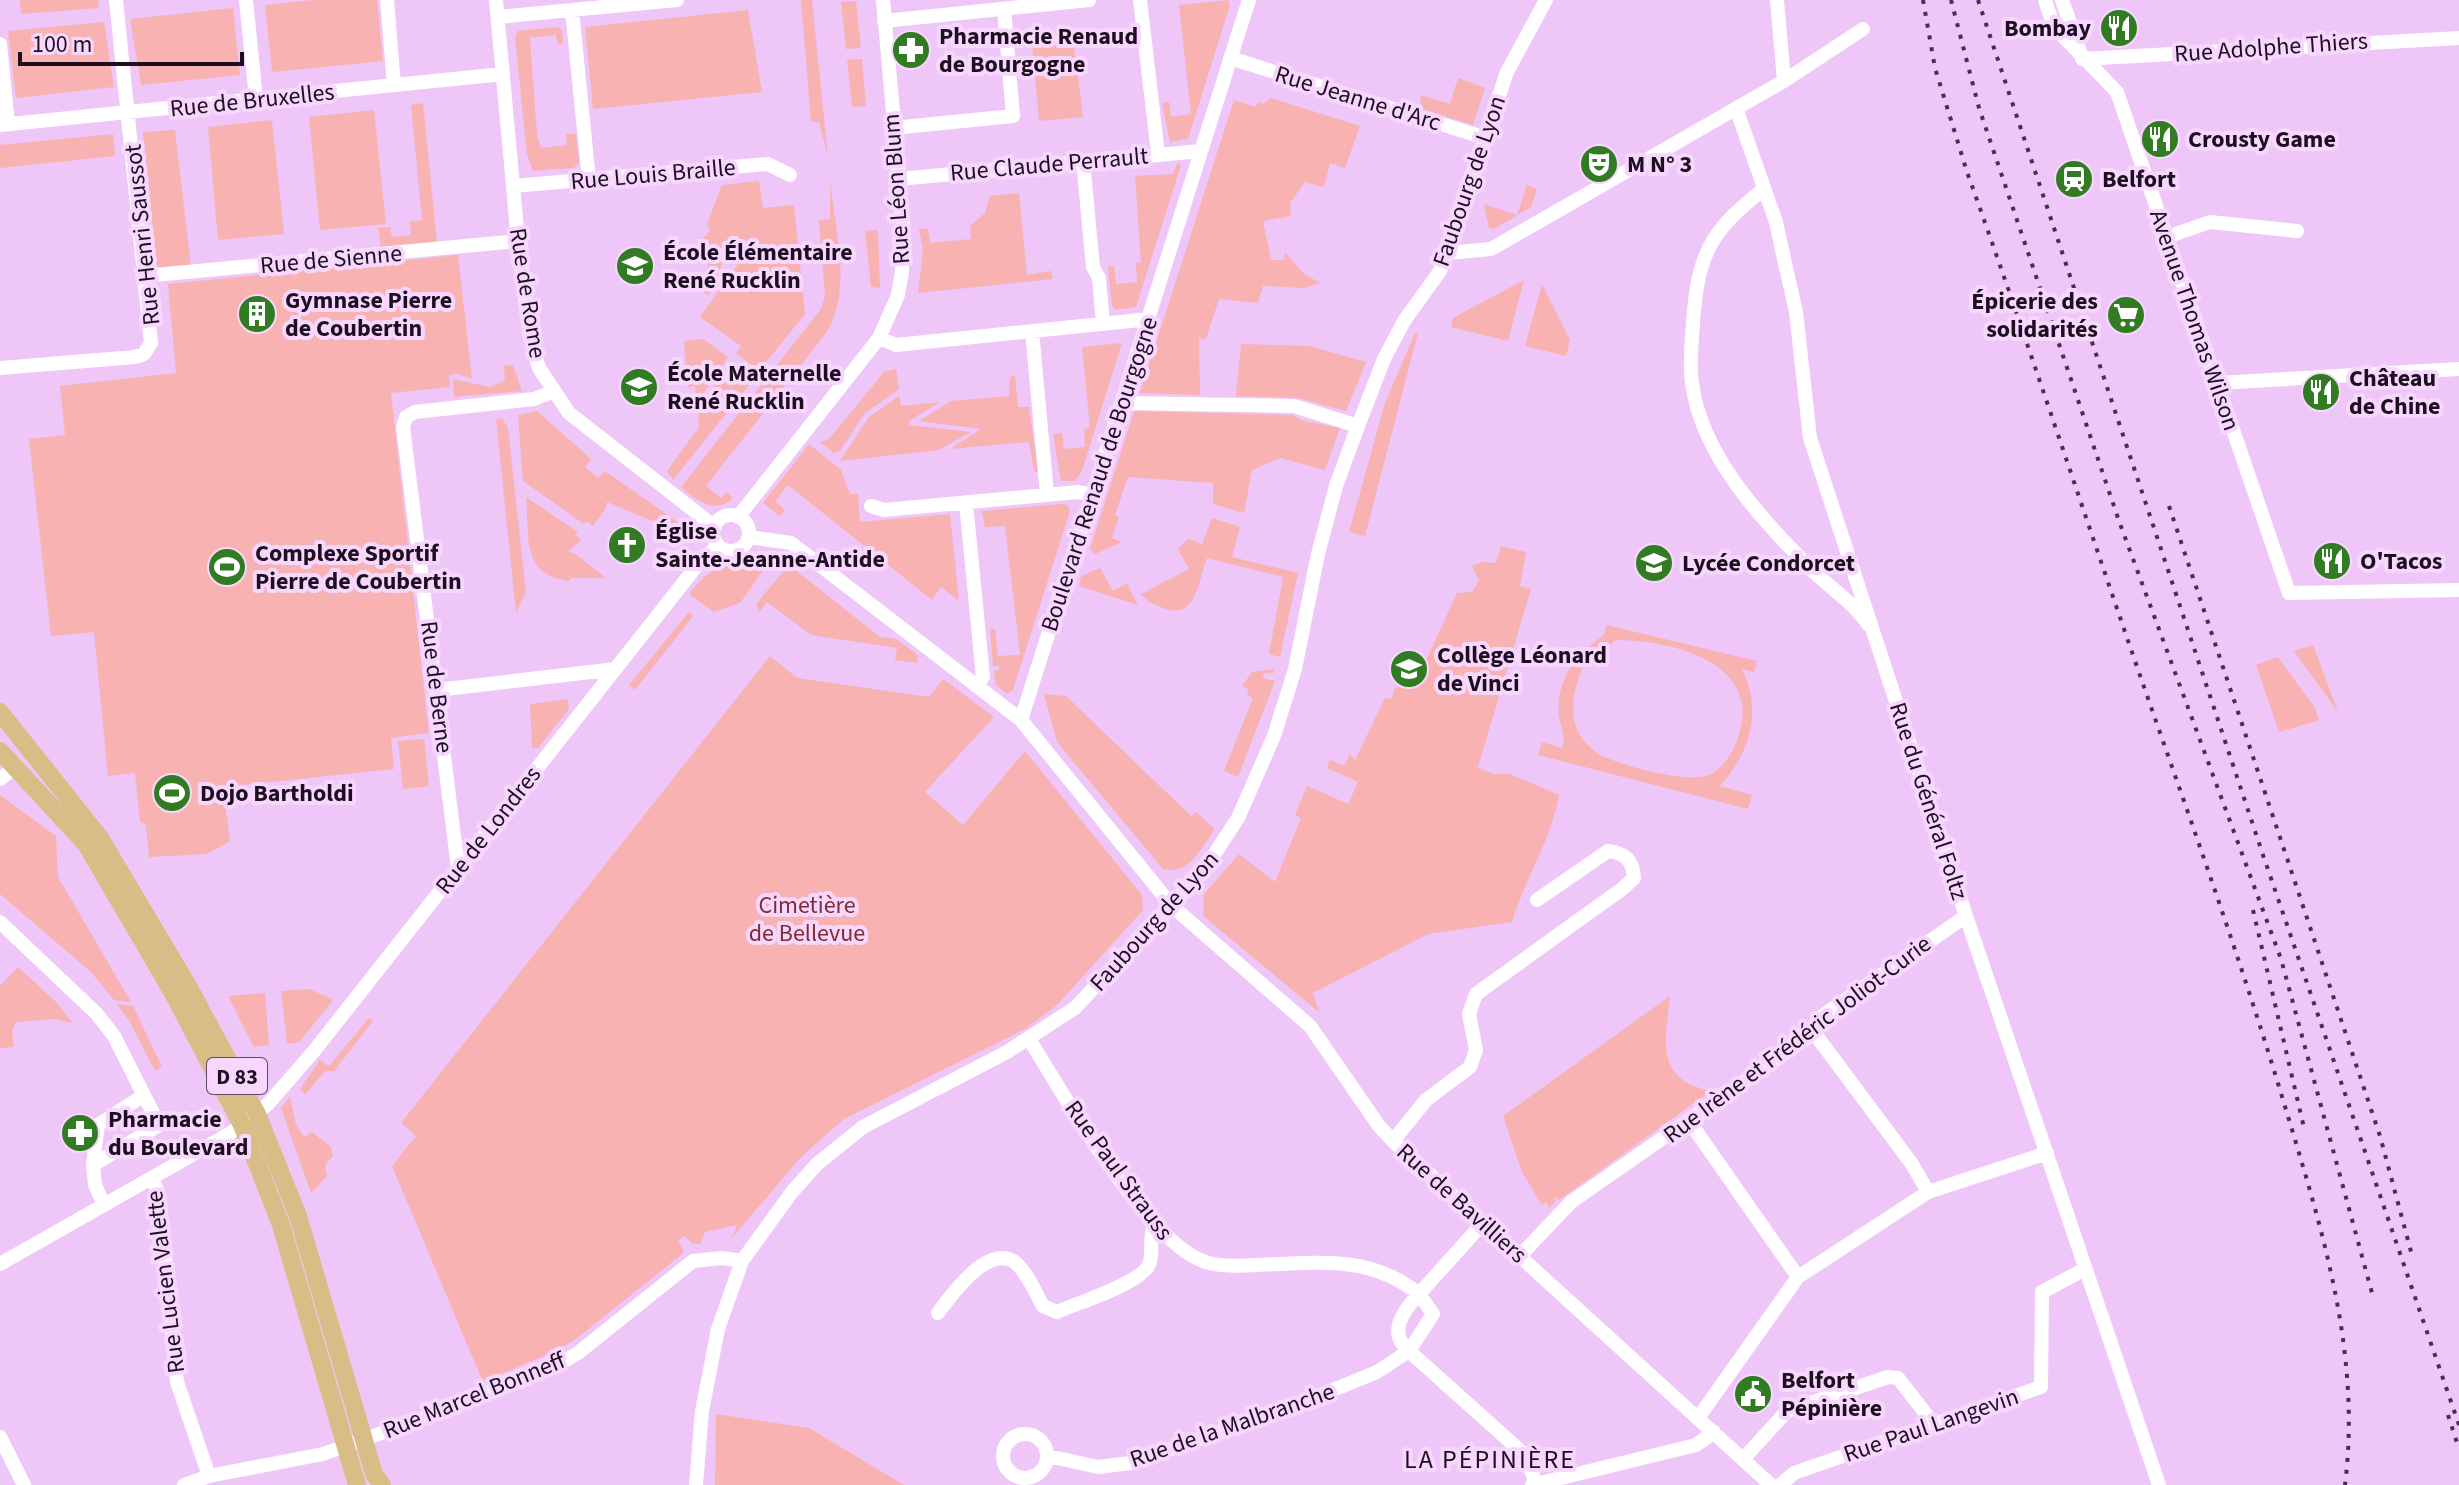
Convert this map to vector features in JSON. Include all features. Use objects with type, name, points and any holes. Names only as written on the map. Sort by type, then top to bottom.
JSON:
[{"type":"main road","name":"D 83","points":[[0,712],[100,838],[188,986],[298,1216],[374,1474],[382,1485]]},
{"type":"main road","name":"D 83","points":[[0,751],[7,774],[86,844],[250,1120],[357,1485]]},
{"type":"street","name":"Rue Henri Saussot","points":[[0,368],[144,354],[152,335],[116,0]]},
{"type":"street","points":[[246,0],[256,99]]},
{"type":"street","points":[[387,0],[394,85]]},
{"type":"street","name":"Rue de Rome","points":[[496,0],[518,241],[530,337],[539,368],[552,392],[569,413],[715,527]]},
{"type":"street","points":[[498,17],[677,0]]},
{"type":"street","name":"Rue Léon Blum","points":[[738,517],[879,338],[893,309],[902,272],[898,179],[883,0]]},
{"type":"street","points":[[884,21],[1089,0]]},
{"type":"street","points":[[1140,0],[1158,154]]},
{"type":"street","name":"Boulevard Renaud de Bourgogne","points":[[1021,720],[1249,0]]},
{"type":"street","name":"Faubourg de Lyon","points":[[696,1485],[702,1411],[711,1362],[742,1261],[792,1192],[842,1142],[895,1107],[1029,1039],[1075,1008],[1172,906],[1230,833],[1274,736],[1295,669],[1336,486],[1358,426],[1384,359],[1404,321],[1440,271],[1515,52],[1546,0]]},
{"type":"street","points":[[1777,0],[1784,81]]},
{"type":"street","name":"Avenue Thomas Wilson","points":[[2045,0],[2054,27],[2117,92],[2289,593],[2459,590]]},
{"type":"street","points":[[2062,0],[2082,59]]},
{"type":"street","points":[[893,128],[1013,116],[1004,9]]},
{"type":"street","points":[[572,10],[589,180]]},
{"type":"street","points":[[1447,253],[1491,249],[1784,81],[1863,29]]},
{"type":"street","name":"Rue Adolphe Thiers","points":[[2082,59],[2459,38]]},
{"type":"street","points":[[0,44],[4,124]]},
{"type":"street","name":"Rue Jeanne d'Arc","points":[[1230,58],[1486,138]]},
{"type":"street","name":"Rue de Bruxelles","points":[[4,124],[503,74]]},
{"type":"street","name":"Rue du Général Foltz","points":[[1736,108],[1776,222],[1796,312],[1810,438],[1966,916],[2159,1485]]},
{"type":"street","name":"Rue Claude Perrault","points":[[898,179],[1201,151]]},
{"type":"street","points":[[1083,161],[1093,267],[1099,278],[1103,324]]},
{"type":"street","name":"Rue Louis Braille","points":[[513,186],[768,164],[790,175]]},
{"type":"street","points":[[1764,189],[1723,226],[1700,262],[1690,366],[1696,403],[1703,426],[1746,496],[1795,553],[1862,615],[1874,632]]},
{"type":"street","points":[[2167,237],[2210,222],[2297,231]]},
{"type":"street","name":"Rue de Sienne","points":[[144,276],[518,241]]},
{"type":"street","points":[[879,338],[896,345],[1140,320],[1146,324]]},
{"type":"street","points":[[1032,331],[1047,494]]},
{"type":"street","points":[[2217,383],[2459,369]]},
{"type":"street","name":"Rue de Berne","points":[[458,868],[403,427],[406,417],[415,412],[534,399],[552,392]]},
{"type":"street","points":[[1122,403],[1294,406],[1358,426]]},
{"type":"street","points":[[871,506],[884,510],[1047,494],[1094,495]]},
{"type":"street","points":[[966,503],[983,677],[976,686]]},
{"type":"street","points":[[727,516],[738,517],[746,523],[749,537],[738,550],[727,550],[718,545],[715,527],[727,516]]},
{"type":"street","points":[[749,537],[791,543],[1021,720],[1172,906]]},
{"type":"street","name":"Rue de Londres","points":[[0,1264],[250,1120],[314,1051],[718,545]]},
{"type":"street","points":[[437,690],[616,669]]},
{"type":"street","points":[[1393,1141],[1426,1100],[1470,1067],[1476,1050],[1469,1014],[1476,994],[1622,889],[1634,878],[1633,865],[1628,858],[1608,851],[1537,900]]},
{"type":"street","name":"Rue de Bavilliers","points":[[1172,906],[1310,1026],[1379,1126],[1393,1141],[1771,1485]]},
{"type":"street","name":"Rue Irène et Frédéric Joliot-Curie","points":[[1520,1256],[1571,1202],[1808,1037],[1818,1019],[1966,916]]},
{"type":"street","points":[[0,922],[86,1000],[114,1036],[159,1125],[93,1165]]},
{"type":"street","points":[[1812,1030],[1912,1164],[1928,1192]]},
{"type":"street","name":"Rue Paul Strauss","points":[[1029,1039],[1080,1122],[1154,1225],[1178,1248],[1203,1262],[1231,1266],[1361,1264],[1388,1272],[1419,1294]]},
{"type":"street","points":[[104,1205],[95,1185],[93,1165],[98,1125],[144,1095]]},
{"type":"street","points":[[1689,1121],[1798,1277]]},
{"type":"street","points":[[1698,1418],[1798,1277],[1928,1192],[2047,1153]]},
{"type":"street","name":"Rue Lucien Valette","points":[[152,1178],[159,1195],[177,1382],[209,1476]]},
{"type":"street","points":[[1483,1223],[1404,1310],[1397,1330],[1401,1344],[1525,1455],[1534,1484],[1566,1480],[1696,1445],[1714,1432]]},
{"type":"street","points":[[938,1313],[968,1274],[999,1259],[1013,1261],[1024,1273],[1043,1306],[1057,1312],[1087,1300],[1143,1275],[1150,1263],[1149,1238],[1154,1225]]},
{"type":"street","name":"Rue Marcel Bonneff","points":[[184,1485],[209,1476],[311,1458],[507,1385],[578,1353],[693,1261],[722,1258],[742,1261]]},
{"type":"street","name":"Rue Paul Langevin","points":[[1780,1485],[1794,1473],[2041,1387],[2042,1292],[2085,1269]]},
{"type":"street","name":"Rue de la Malbranche","points":[[1048,1456],[1098,1467],[1131,1463],[1284,1410],[1377,1372],[1409,1351],[1424,1334],[1433,1314],[1419,1294]]},
{"type":"street","points":[[1744,1458],[1787,1411],[1888,1377],[1898,1378],[1933,1423]]},
{"type":"street","name":"Rue de la Malbranche","points":[[1020,1435],[1033,1436],[1044,1444],[1048,1456],[1044,1469],[1023,1482],[1011,1473],[1004,1461],[1005,1449],[1011,1440],[1020,1435]]},
{"type":"street","points":[[0,1437],[24,1485]]},
{"type":"green space","points":[[20,0],[98,0],[99,8],[21,14]]},
{"type":"green space","points":[[313,0],[377,0],[383,61],[272,72],[265,5]]},
{"type":"green space","points":[[801,0],[812,0],[828,157],[819,122],[811,122]]},
{"type":"green space","points":[[1228,0],[1230,5],[1188,139],[1170,142],[1162,103],[1169,102],[1171,117],[1191,114],[1179,5]]},
{"type":"green space","points":[[856,1],[861,48],[846,49],[841,2]]},
{"type":"green space","points":[[233,8],[240,75],[141,85],[130,19]]},
{"type":"green space","points":[[748,10],[762,92],[593,109],[585,27]]},
{"type":"green space","points":[[104,22],[114,87],[16,98],[8,31]]},
{"type":"green space","points":[[557,27],[562,30],[563,44],[558,45],[556,35],[530,38],[537,134],[541,148],[567,145],[566,134],[576,134],[579,162],[574,168],[533,171],[527,154],[515,37],[518,31]]},
{"type":"green space","points":[[1072,29],[1083,117],[1039,121],[1031,33]]},
{"type":"green space","points":[[862,59],[866,106],[852,107],[847,60]]},
{"type":"green space","points":[[1458,78],[1485,88],[1473,125],[1422,109],[1420,95],[1450,104]]},
{"type":"green space","points":[[1271,98],[1360,126],[1345,168],[1330,163],[1324,187],[1305,182],[1290,203],[1291,216],[1263,221],[1271,260],[1284,260],[1285,252],[1304,274],[1320,283],[1305,288],[1263,286],[1258,303],[1219,299],[1206,339],[1199,338],[1200,395],[1140,393],[1234,100],[1256,107],[1258,102],[1263,104]]},
{"type":"green space","points":[[423,103],[437,243],[385,249],[381,246],[378,228],[390,227],[392,237],[411,235],[410,222],[422,220],[411,105]]},
{"type":"green space","points":[[374,110],[386,224],[320,230],[309,117]]},
{"type":"green space","points":[[272,120],[284,234],[218,240],[208,127]]},
{"type":"green space","points":[[175,130],[191,267],[157,271],[143,132]]},
{"type":"green space","points":[[113,134],[115,156],[0,168],[0,145]]},
{"type":"green space","points":[[1177,163],[1181,165],[1136,307],[1116,310],[1112,306],[1108,266],[1114,266],[1116,284],[1137,282],[1136,263],[1141,262],[1135,176],[1173,174]]},
{"type":"green space","points":[[759,181],[763,208],[794,205],[805,314],[759,371],[736,353],[741,346],[700,317],[738,264],[721,253],[721,268],[715,287],[708,295],[699,290],[709,261],[700,242],[710,230],[707,224],[722,185]]},
{"type":"green space","points":[[830,182],[840,259],[839,298],[834,316],[826,333],[706,486],[721,498],[726,492],[733,498],[719,505],[706,504],[681,487],[821,309],[825,296],[819,220],[830,219]]},
{"type":"green space","points":[[1527,185],[1537,189],[1531,207],[1494,229],[1489,228],[1484,204],[1517,215]]},
{"type":"green space","points":[[1019,193],[1027,275],[1051,271],[1053,279],[918,293],[923,250],[919,229],[928,229],[930,243],[971,239],[970,226],[985,213],[990,196]]},
{"type":"green space","points":[[878,230],[880,288],[871,287],[865,231]]},
{"type":"green space","name":"Complexe Sportif Pierre de Coubertin","points":[[458,255],[472,379],[459,374],[449,375],[450,387],[391,393],[429,733],[391,738],[394,769],[223,787],[230,841],[207,854],[149,857],[146,825],[140,821],[135,773],[108,776],[94,632],[51,636],[29,439],[65,435],[60,386],[176,373],[168,284]]},
{"type":"green space","points":[[1524,280],[1508,341],[1451,327],[1453,318]]},
{"type":"green space","points":[[1542,284],[1570,340],[1566,356],[1525,346]]},
{"type":"green space","points":[[1415,333],[1418,333],[1365,536],[1349,532],[1385,403]]},
{"type":"green space","points":[[703,339],[728,357],[697,403],[695,386],[688,387],[684,341]]},
{"type":"green space","points":[[1122,343],[1082,471],[1075,481],[1061,481],[1053,434],[1062,433],[1064,449],[1085,447],[1084,429],[1090,428],[1082,347]]},
{"type":"green space","points":[[1241,344],[1309,346],[1366,362],[1346,411],[1298,398],[1236,396]]},
{"type":"green space","points":[[730,361],[753,380],[673,480],[667,471],[699,427],[698,409]]},
{"type":"green space","points":[[513,365],[522,391],[454,397],[453,379],[490,387],[505,380],[504,366]]},
{"type":"green space","points":[[896,369],[899,389],[864,414],[840,451],[834,453],[820,442],[829,439],[884,372]]},
{"type":"green space","points":[[1015,375],[1018,407],[1029,407],[1038,472],[1034,472],[1029,442],[950,449],[981,429],[919,421],[951,401],[1009,396],[1010,378]]},
{"type":"green space","points":[[899,396],[901,406],[940,402],[909,421],[909,425],[971,432],[939,450],[840,461],[869,417]]},
{"type":"green space","points":[[537,411],[591,459],[585,467],[598,478],[605,471],[692,532],[689,536],[607,502],[593,526],[587,521],[584,524],[523,481],[518,415]]},
{"type":"green space","points":[[1134,411],[1293,415],[1304,421],[1340,428],[1325,470],[1280,458],[1252,470],[1244,513],[1213,504],[1213,483],[1128,477],[1115,515],[1119,517],[1112,538],[1122,542],[1095,554],[1090,549]]},
{"type":"green space","points":[[502,418],[508,428],[526,592],[516,613],[496,419]]},
{"type":"green space","points":[[809,444],[841,470],[850,494],[858,494],[860,522],[950,514],[959,601],[941,587],[932,600],[788,485],[775,501],[785,510],[780,516],[763,503]]},
{"type":"green space","points":[[526,497],[578,532],[576,535],[581,540],[568,552],[574,553],[606,578],[571,578],[570,581],[543,571],[535,562],[528,540]]},
{"type":"green space","points":[[1068,505],[1070,511],[1013,690],[1007,694],[996,685],[994,671],[999,670],[999,666],[993,666],[990,629],[995,629],[998,656],[1020,655],[1005,526],[985,527],[982,511]]},
{"type":"green space","points":[[1212,518],[1240,527],[1232,557],[1298,573],[1280,657],[1269,654],[1283,577],[1207,558],[1194,597],[1183,609],[1174,611],[1163,608],[1141,594],[1189,569],[1178,549],[1188,539],[1202,544]]},
{"type":"green space","points":[[1501,546],[1526,552],[1520,586],[1531,589],[1478,767],[1493,774],[1510,774],[1559,795],[1544,844],[1512,922],[1428,934],[1313,993],[1319,1012],[1203,916],[1204,894],[1239,854],[1275,882],[1301,818],[1295,815],[1307,786],[1348,804],[1358,782],[1327,768],[1330,760],[1344,766],[1350,754],[1355,760],[1385,698],[1392,699],[1395,687],[1401,688],[1403,684],[1414,687],[1457,593],[1472,592],[1479,581],[1472,566],[1482,562],[1496,563]]},
{"type":"green space","points":[[763,558],[770,561],[740,603],[714,612],[689,594],[714,570]]},
{"type":"green space","points":[[792,561],[799,561],[794,569],[880,637],[896,639],[918,655],[917,663],[895,660],[897,648],[811,635],[767,602],[759,612],[756,604]]},
{"type":"green space","points":[[1100,568],[1113,591],[1127,583],[1138,605],[1079,586],[1081,576]]},
{"type":"green space","points":[[689,612],[693,616],[635,690],[629,685]]},
{"type":"green space","points":[[1606,625],[1757,661],[1754,672],[1742,669],[1752,701],[1746,745],[1720,786],[1752,795],[1748,809],[1538,755],[1542,742],[1562,748],[1559,703],[1564,680],[1585,650],[1604,635]],"holes":[[[1616,640],[1659,644],[1703,658],[1721,670],[1735,685],[1742,704],[1741,727],[1732,753],[1713,773],[1675,776],[1626,765],[1602,756],[1580,735],[1573,709],[1575,690],[1584,664]]]},
{"type":"green space","points":[[2313,645],[2338,712],[2294,651]]},
{"type":"green space","name":"Cimetière de Bellevue","points":[[770,656],[797,678],[929,697],[943,679],[994,717],[925,792],[963,825],[1025,751],[1142,895],[1143,910],[1057,1005],[1025,1029],[844,1119],[801,1157],[732,1238],[737,1225],[705,1232],[700,1244],[693,1244],[684,1236],[678,1241],[684,1251],[681,1255],[577,1338],[558,1350],[483,1382],[392,1166],[416,1136],[401,1123]]},
{"type":"green space","points":[[2278,657],[2315,708],[2319,720],[2279,732],[2256,665]]},
{"type":"green space","points":[[1274,669],[1274,673],[1265,673],[1262,678],[1275,681],[1238,777],[1224,771],[1253,698],[1247,695],[1249,689],[1242,686],[1252,672]]},
{"type":"green space","points":[[1044,694],[1066,696],[1191,816],[1196,812],[1215,829],[1194,859],[1180,868],[1163,869],[1057,742]]},
{"type":"green space","points":[[568,699],[569,709],[538,748],[532,748],[530,704]]},
{"type":"green space","points":[[424,739],[429,786],[403,789],[398,741]]},
{"type":"green space","points":[[0,795],[56,836],[58,877],[131,1002],[114,1000],[91,972],[0,894]]},
{"type":"green space","points":[[18,967],[56,1002],[73,1023],[54,1019],[16,1022],[12,1031],[14,1047],[0,1048],[0,986]]},
{"type":"green space","points":[[309,989],[332,999],[331,1003],[299,1042],[287,1044],[281,991]]},
{"type":"green space","points":[[265,993],[269,1045],[254,1047],[228,996]]},
{"type":"green space","points":[[1670,996],[1666,1043],[1672,1068],[1693,1086],[1711,1091],[1559,1200],[1554,1196],[1555,1202],[1549,1208],[1546,1202],[1542,1205],[1522,1172],[1503,1116]]},
{"type":"green space","points":[[117,1004],[133,1006],[162,1067],[155,1071],[130,1022]]},
{"type":"green space","points":[[369,1018],[373,1021],[334,1071],[325,1071],[305,1095],[300,1089],[320,1060],[329,1066]]},
{"type":"green space","points":[[290,1097],[296,1125],[304,1137],[312,1132],[331,1147],[333,1156],[325,1165],[327,1176],[311,1193],[281,1108]]},
{"type":"green space","points":[[716,1414],[809,1428],[904,1485],[715,1485]]},
{"type":"railway","points":[[1923,0],[1935,68],[1967,172],[2225,919],[2314,1205],[2336,1296],[2343,1343],[2349,1437],[2345,1485]]},
{"type":"railway","points":[[1951,0],[1979,108],[2119,521],[2281,959],[2372,1293]]},
{"type":"railway","points":[[1978,0],[2264,858],[2459,1425]]},
{"type":"railway","points":[[2169,506],[2380,1136],[2413,1259]]},
{"type":"railway","points":[[2253,910],[2305,1132]]},
{"type":"railway","points":[[2448,1415],[2459,1449]]},
{"type":"place","name":"Bombay","points":[[2119,28]]},
{"type":"place","name":"Pharmacie Renaud de Bourgogne","points":[[911,50]]},
{"type":"place","name":"Crousty Game","points":[[2160,139]]},
{"type":"place","name":"M N° 3","points":[[1599,164]]},
{"type":"place","name":"Belfort","points":[[2074,179]]},
{"type":"place","name":"École Élémentaire René Rucklin","points":[[635,266]]},
{"type":"place","name":"Gymnase Pierre de Coubertin","points":[[257,314]]},
{"type":"place","name":"Épicerie des solidarités","points":[[2126,315]]},
{"type":"place","name":"École Maternelle René Rucklin","points":[[639,387]]},
{"type":"place","name":"Château de Chine","points":[[2321,392]]},
{"type":"place","name":"Église Sainte-Jeanne-Antide","points":[[627,545]]},
{"type":"place","name":"O'Tacos","points":[[2332,561]]},
{"type":"place","name":"Lycée Condorcet","points":[[1654,563]]},
{"type":"place","name":"Complexe Sportif Pierre de Coubertin","points":[[227,567]]},
{"type":"place","name":"Collège Léonard de Vinci","points":[[1409,669]]},
{"type":"place","name":"Dojo Bartholdi","points":[[172,793]]},
{"type":"place","name":"Pharmacie du Boulevard","points":[[80,1133]]},
{"type":"place","name":"Belfort Pépinière","points":[[1753,1394]]},
{"type":"district","name":"LA PÉPINIÈRE","points":[[1490,1459]]}]
